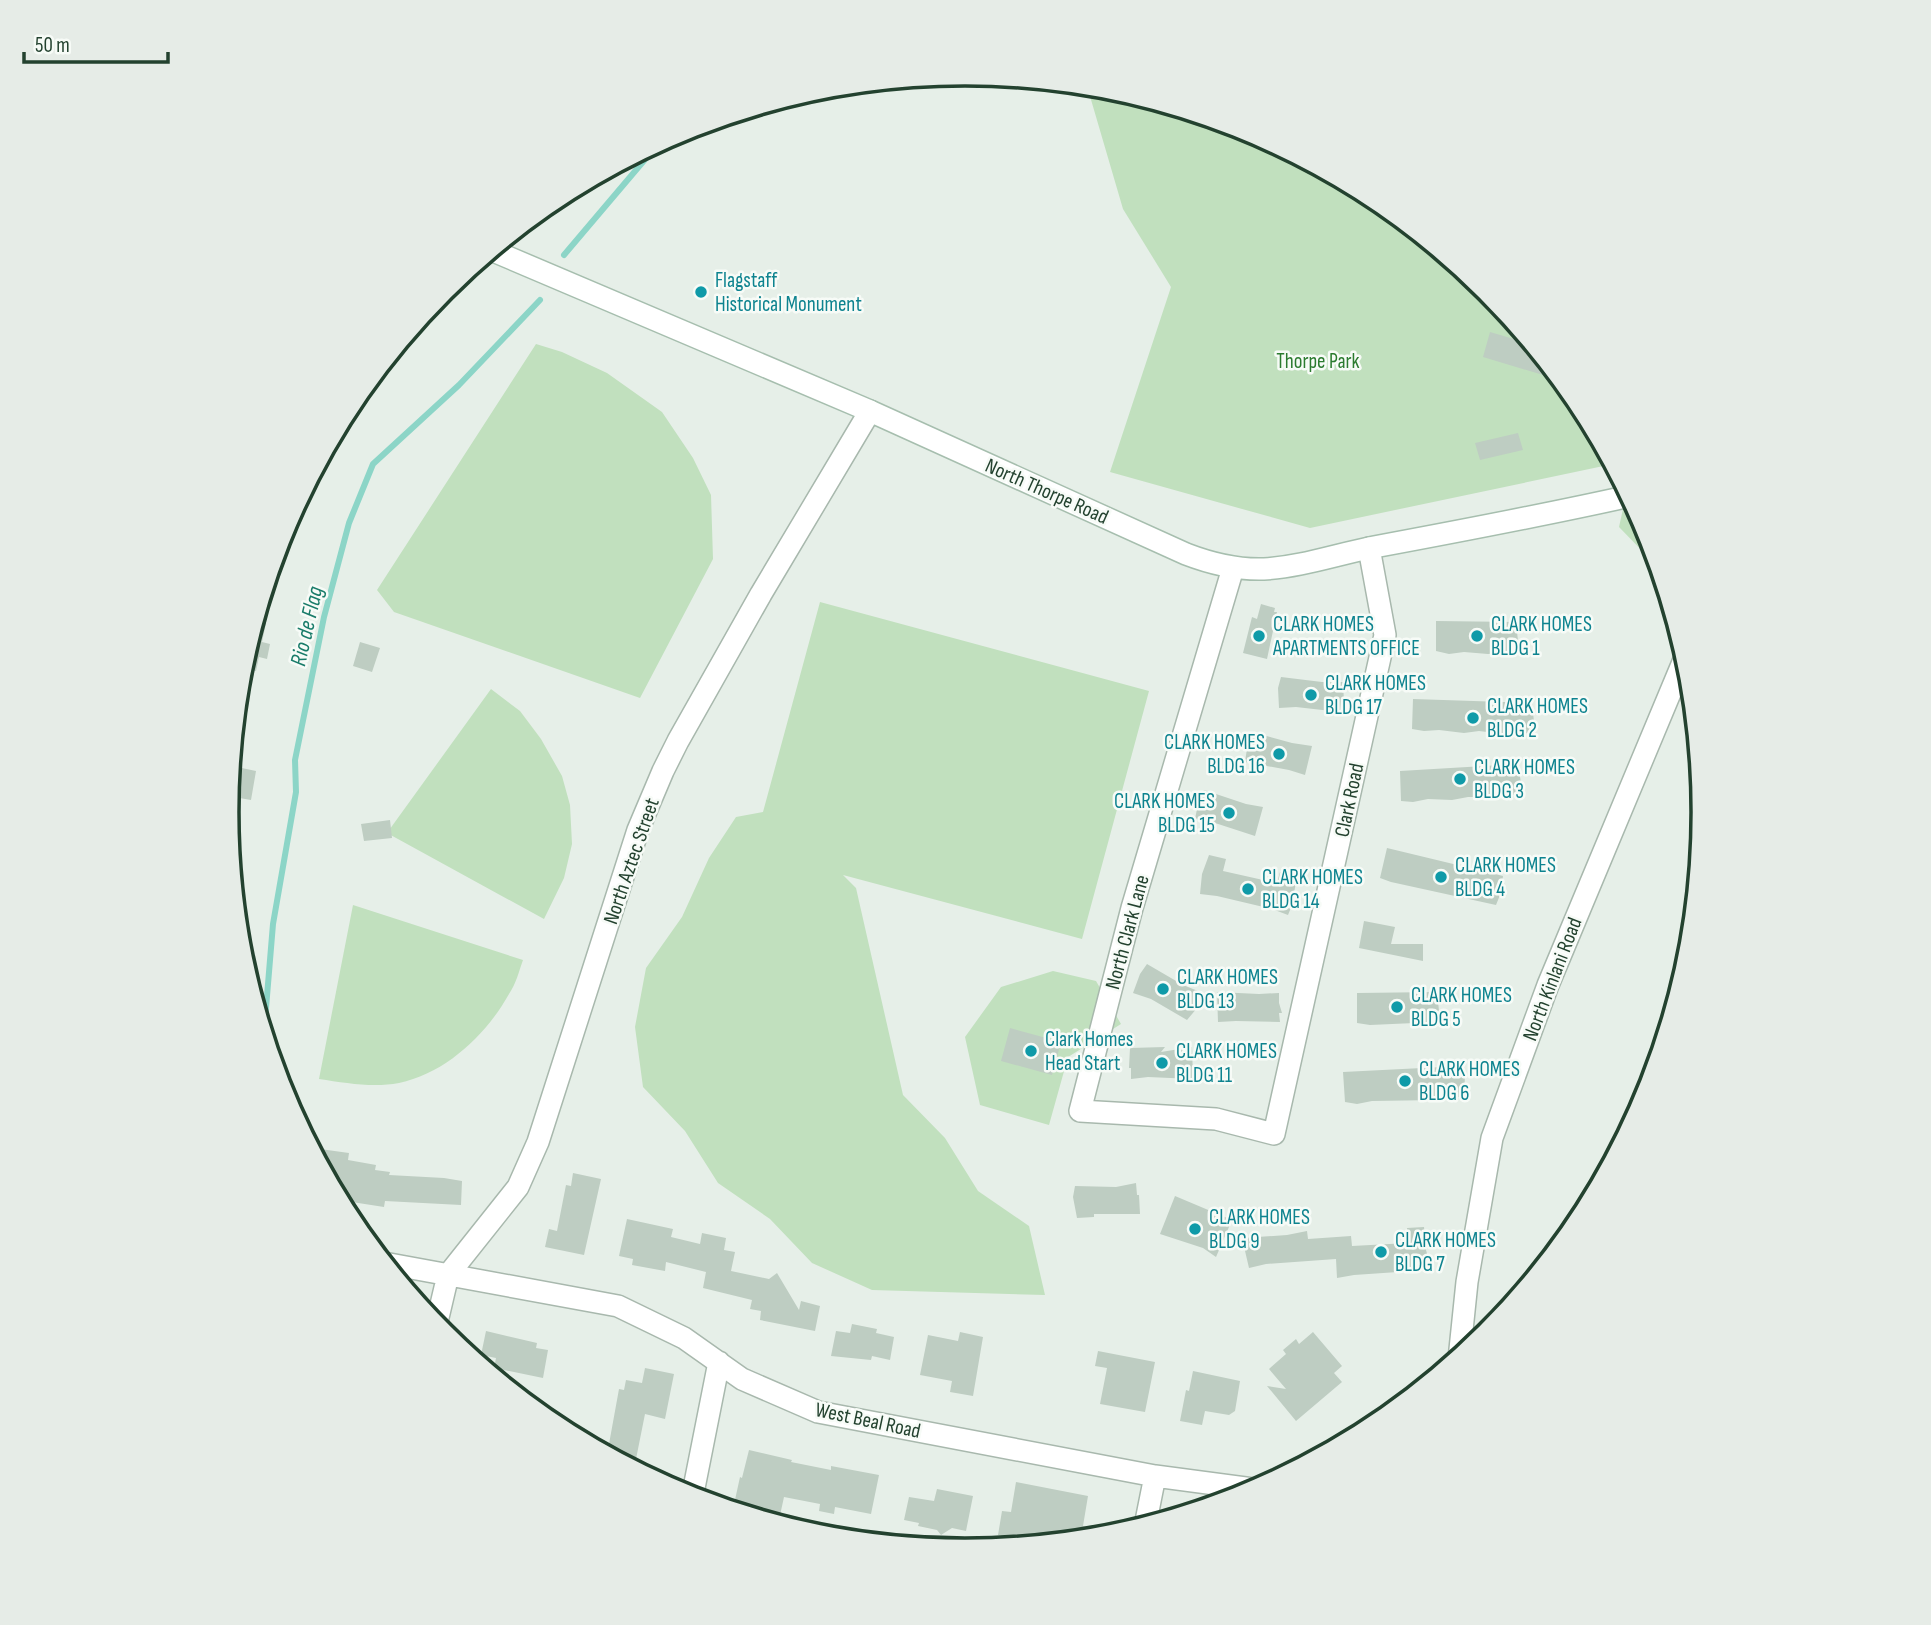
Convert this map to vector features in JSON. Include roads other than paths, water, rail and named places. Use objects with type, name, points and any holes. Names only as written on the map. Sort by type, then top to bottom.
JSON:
[{"type":"street","name":"North Thorpe Road","points":[[501,254],[870,411],[1211,563],[1234,568],[1283,567],[1620,498]]},
{"type":"street","name":"North Aztec Street","points":[[439,1313],[448,1275],[518,1186],[538,1142],[638,830],[673,751],[761,594],[870,411]]},
{"type":"street","name":"Clark Road","points":[[1274,1134],[1385,635],[1369,548]]},
{"type":"street","name":"North Clark Lane","points":[[1234,568],[1132,908],[1080,1111],[1216,1119],[1274,1134]]},
{"type":"street","name":"North Kinlani Road","points":[[1461,1344],[1467,1282],[1492,1139],[1548,985],[1678,673]]},
{"type":"street","name":"West Beal Road","points":[[398,1266],[618,1306],[684,1338],[742,1378],[818,1412],[1155,1476],[1236,1487]]},
{"type":"street","points":[[694,1487],[719,1362]]},
{"type":"street","points":[[1147,1516],[1155,1476]]},
{"type":"waterway","name":"Rio de Flag","points":[[564,255],[643,161]]},
{"type":"waterway","name":"Rio de Flag","points":[[266,1008],[273,924],[296,792],[295,760],[324,617],[349,523],[373,464],[459,385],[540,300]]},
{"type":"place","name":"Flagstaff Historical Monument","points":[[701,292]]},
{"type":"place","name":"CLARK HOMES APARTMENTS OFFICE","points":[[1259,636]]},
{"type":"place","name":"CLARK HOMES BLDG 1","points":[[1477,636]]},
{"type":"place","name":"CLARK HOMES BLDG 17","points":[[1311,695]]},
{"type":"place","name":"CLARK HOMES BLDG 2","points":[[1473,718]]},
{"type":"place","name":"CLARK HOMES BLDG 16","points":[[1279,754]]},
{"type":"place","name":"CLARK HOMES BLDG 3","points":[[1460,779]]},
{"type":"place","name":"CLARK HOMES BLDG 15","points":[[1229,813]]},
{"type":"place","name":"CLARK HOMES BLDG 4","points":[[1441,877]]},
{"type":"place","name":"CLARK HOMES BLDG 14","points":[[1248,889]]},
{"type":"place","name":"CLARK HOMES BLDG 13","points":[[1163,989]]},
{"type":"place","name":"CLARK HOMES BLDG 5","points":[[1397,1007]]},
{"type":"place","name":"Clark Homes Head Start","points":[[1031,1051]]},
{"type":"place","name":"CLARK HOMES BLDG 11","points":[[1162,1063]]},
{"type":"place","name":"CLARK HOMES BLDG 6","points":[[1405,1081]]},
{"type":"place","name":"CLARK HOMES BLDG 9","points":[[1195,1229]]},
{"type":"place","name":"CLARK HOMES BLDG 7","points":[[1381,1252]]},
{"type":"park label","name":"Thorpe Park","points":[[1318,361]]}]
